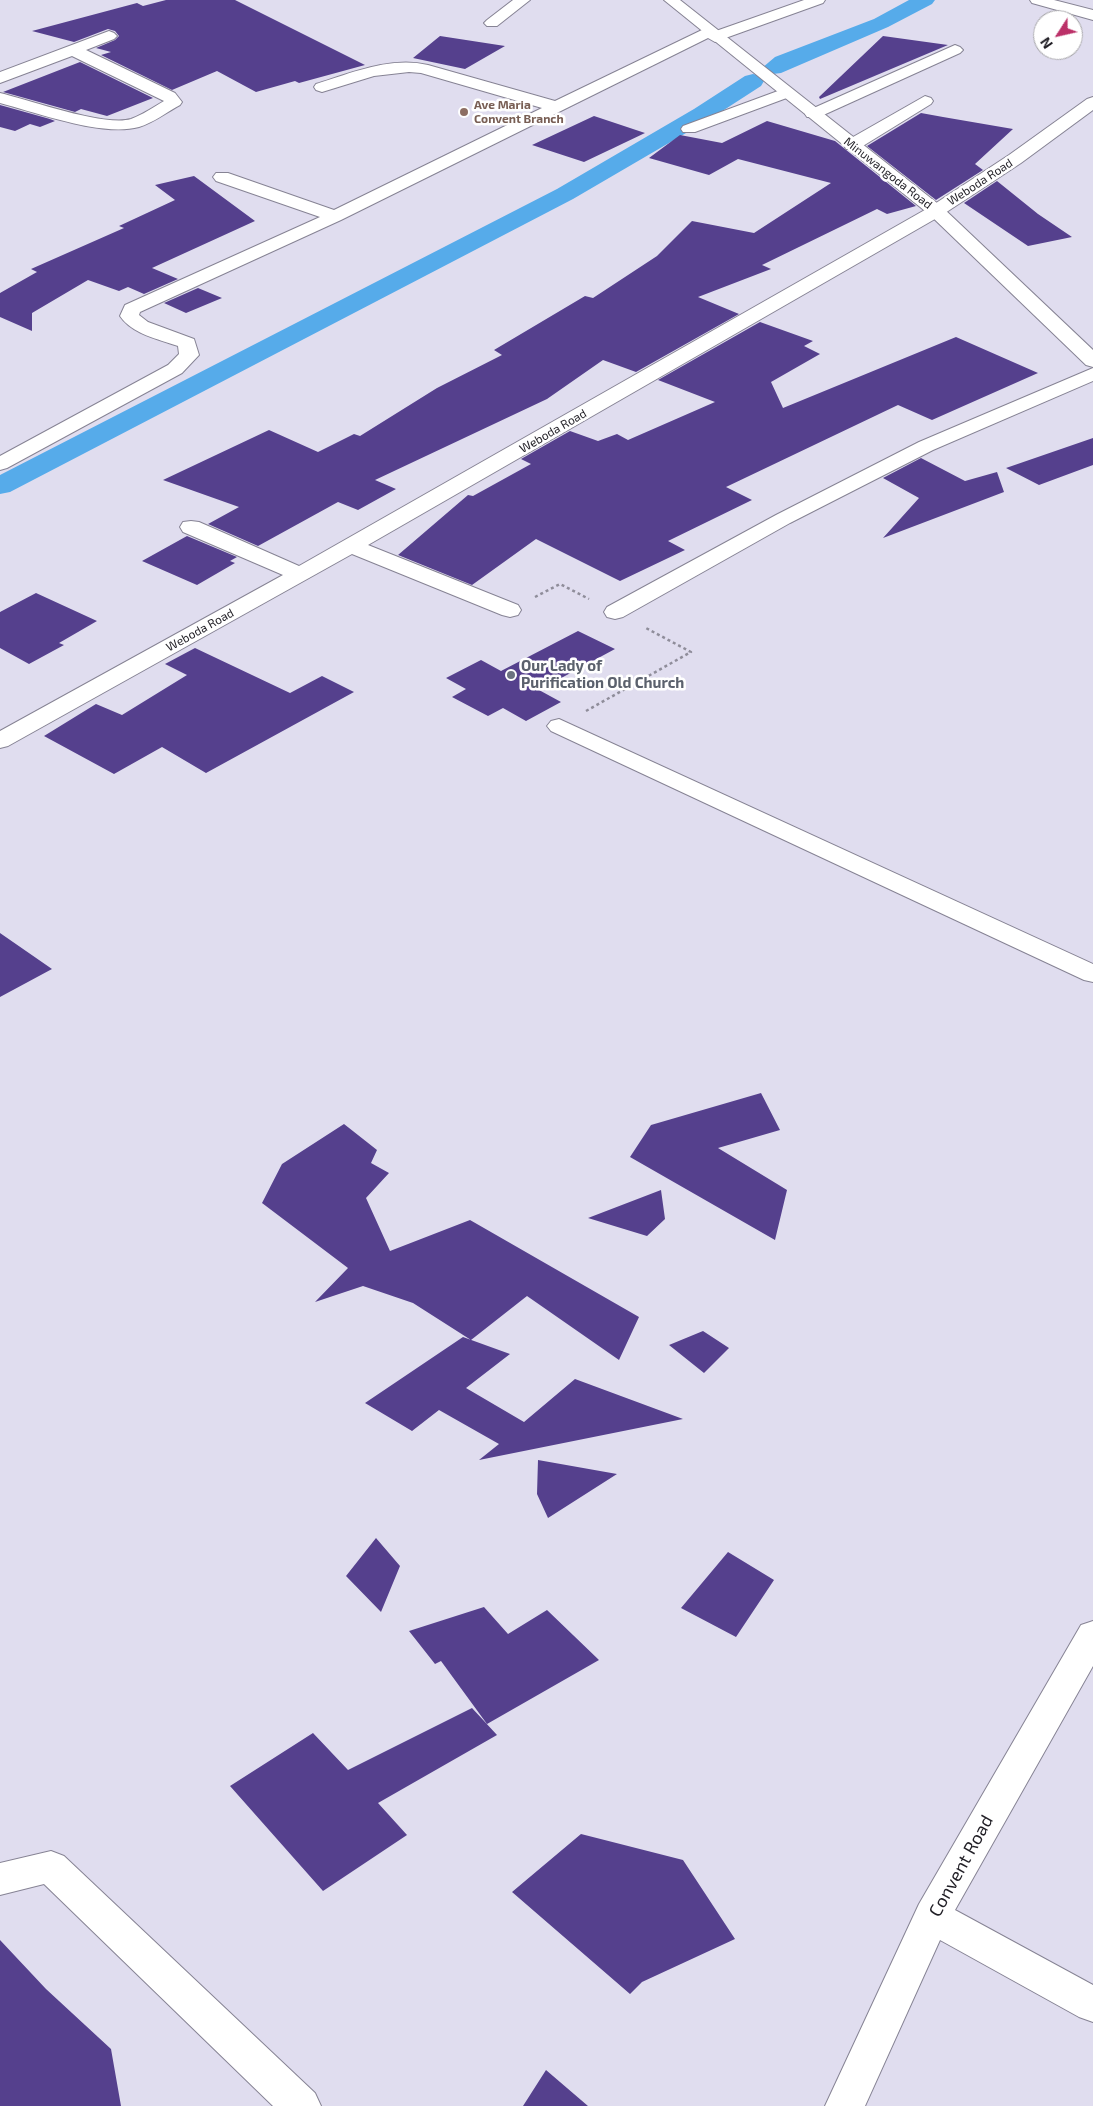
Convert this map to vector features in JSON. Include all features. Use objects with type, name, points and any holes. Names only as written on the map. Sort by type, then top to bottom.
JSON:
[{"type":"street","points":[[492,23],[523,0]]},
{"type":"street","name":"Minuwangoda Road","points":[[671,0],[936,211],[1093,361]]},
{"type":"street","points":[[0,464],[175,369],[189,355],[188,344],[141,326],[130,316],[132,309],[335,216],[557,106],[712,34],[818,0]]},
{"type":"street","points":[[1036,0],[1093,15]]},
{"type":"street","points":[[0,78],[109,36]]},
{"type":"street","points":[[0,98],[101,124],[119,126],[136,123],[174,102],[169,96],[72,50]]},
{"type":"street","points":[[813,114],[954,50]]},
{"type":"street","points":[[322,87],[385,69],[406,66],[422,68],[557,106]]},
{"type":"street","points":[[689,129],[786,93]]},
{"type":"street","points":[[852,145],[925,101]]},
{"type":"street","name":"Weboda Road","points":[[0,741],[350,546],[936,211],[1015,159],[1093,102]]},
{"type":"street","points":[[222,177],[335,216]]},
{"type":"street","points":[[615,612],[783,519],[926,446],[1093,374]]},
{"type":"street","points":[[191,527],[300,574]]},
{"type":"street","points":[[350,546],[510,610]]},
{"type":"street","points":[[560,726],[1093,974]]},
{"type":"street","name":"Convent Road","points":[[846,2106],[932,1916],[1093,1635]]},
{"type":"street","points":[[0,1879],[51,1867],[301,2106]]},
{"type":"street","points":[[932,1916],[1093,2006]]},
{"type":"path","points":[[510,610],[560,584],[691,652],[560,726]]},
{"type":"building","points":[[166,0],[235,0],[365,65],[299,83],[295,81],[256,92],[217,71],[172,90],[101,55],[111,52],[96,48],[115,40],[119,36],[115,31],[108,29],[74,42],[32,31],[137,3],[143,6]]},
{"type":"building","points":[[440,36],[505,46],[465,69],[413,58]]},
{"type":"building","points":[[883,36],[948,45],[820,99],[819,97]]},
{"type":"building","points":[[80,62],[153,98],[107,116],[81,109],[75,112],[3,92]]},
{"type":"building","points":[[0,105],[55,121],[40,127],[30,124],[15,131],[0,127]]},
{"type":"building","points":[[921,113],[1013,129],[975,164],[983,170],[936,200],[867,146]]},
{"type":"building","points":[[594,116],[645,133],[584,162],[532,145]]},
{"type":"building","points":[[767,121],[835,141],[916,206],[887,214],[877,209],[762,265],[771,269],[698,297],[739,314],[636,372],[603,360],[547,399],[375,480],[396,489],[358,510],[338,502],[258,546],[208,524],[239,507],[163,480],[269,430],[318,452],[354,434],[360,436],[437,388],[502,355],[494,350],[585,296],[593,298],[657,256],[692,221],[754,233],[831,183],[738,159],[709,175],[649,158],[680,135],[722,143]]},
{"type":"building","points":[[194,176],[255,221],[152,268],[178,279],[144,294],[128,287],[119,291],[88,280],[32,313],[32,331],[0,317],[0,293],[37,272],[31,269],[124,228],[119,226],[175,200],[155,185]]},
{"type":"building","points":[[997,181],[1038,214],[1072,237],[1028,246],[964,203]]},
{"type":"building","points":[[198,288],[222,298],[186,313],[164,303]]},
{"type":"building","points":[[760,322],[813,341],[804,346],[820,354],[771,382],[783,408],[956,337],[1038,373],[932,420],[898,405],[726,487],[752,500],[668,541],[685,550],[620,581],[536,539],[472,585],[398,555],[468,495],[473,496],[531,464],[521,459],[570,431],[598,441],[617,434],[628,440],[715,402],[658,380]]},
{"type":"building","points":[[1093,438],[1093,465],[1039,485],[1006,468]]},
{"type":"building","points":[[921,458],[965,481],[997,472],[1004,492],[883,538],[919,498],[883,478]]},
{"type":"building","points":[[187,536],[237,557],[230,561],[235,563],[197,585],[142,561]]},
{"type":"building","points":[[36,593],[97,621],[59,643],[64,645],[29,664],[0,648],[0,612]]},
{"type":"building","name":"Our Lady of Purification Old Church","points":[[578,631],[615,649],[539,690],[561,702],[526,721],[503,708],[488,716],[452,697],[466,689],[446,678],[481,660],[501,671]]},
{"type":"building","points":[[195,648],[290,693],[322,676],[354,692],[206,773],[162,747],[114,774],[44,736],[96,704],[122,715],[187,675],[165,664]]},
{"type":"building","points":[[0,933],[52,969],[0,997]]},
{"type":"building","points":[[761,1093],[780,1130],[718,1148],[787,1190],[775,1240],[630,1157],[651,1125]]},
{"type":"building","points":[[344,1124],[377,1150],[371,1163],[389,1173],[366,1198],[390,1251],[470,1220],[639,1317],[619,1360],[527,1296],[471,1340],[413,1303],[363,1286],[315,1302],[348,1268],[262,1203],[282,1164]]},
{"type":"building","points":[[661,1190],[665,1219],[647,1236],[588,1218]]},
{"type":"building","points":[[703,1331],[729,1348],[704,1373],[669,1345]]},
{"type":"building","points":[[463,1337],[510,1354],[466,1388],[524,1422],[575,1379],[683,1419],[479,1460],[499,1444],[439,1410],[412,1431],[365,1403]]},
{"type":"building","points":[[538,1460],[617,1474],[548,1518],[537,1494]]},
{"type":"building","points":[[376,1538],[400,1566],[381,1612],[346,1576]]},
{"type":"building","points":[[728,1552],[774,1580],[736,1637],[681,1608]]},
{"type":"building","points":[[484,1607],[508,1634],[547,1610],[599,1660],[487,1724],[441,1661],[435,1664],[409,1631]]},
{"type":"building","points":[[472,1708],[497,1735],[378,1803],[407,1835],[323,1891],[230,1786],[313,1733],[348,1770]]},
{"type":"building","points":[[581,1834],[683,1860],[735,1939],[642,1982],[630,1994],[512,1892]]},
{"type":"building","points":[[0,1940],[46,1989],[111,2049],[121,2106],[0,2106]]},
{"type":"building","points":[[546,2070],[588,2106],[523,2106]]},
{"type":"waterway","points":[[773,68],[783,62],[881,23],[925,0]]},
{"type":"waterway","points":[[0,486],[565,194],[702,114],[753,81]]},
{"type":"place","name":"Ave Maria Convent Branch","points":[[464,112]]},
{"type":"place","name":"Our Lady of Purification Old Church","points":[[511,675]]}]
